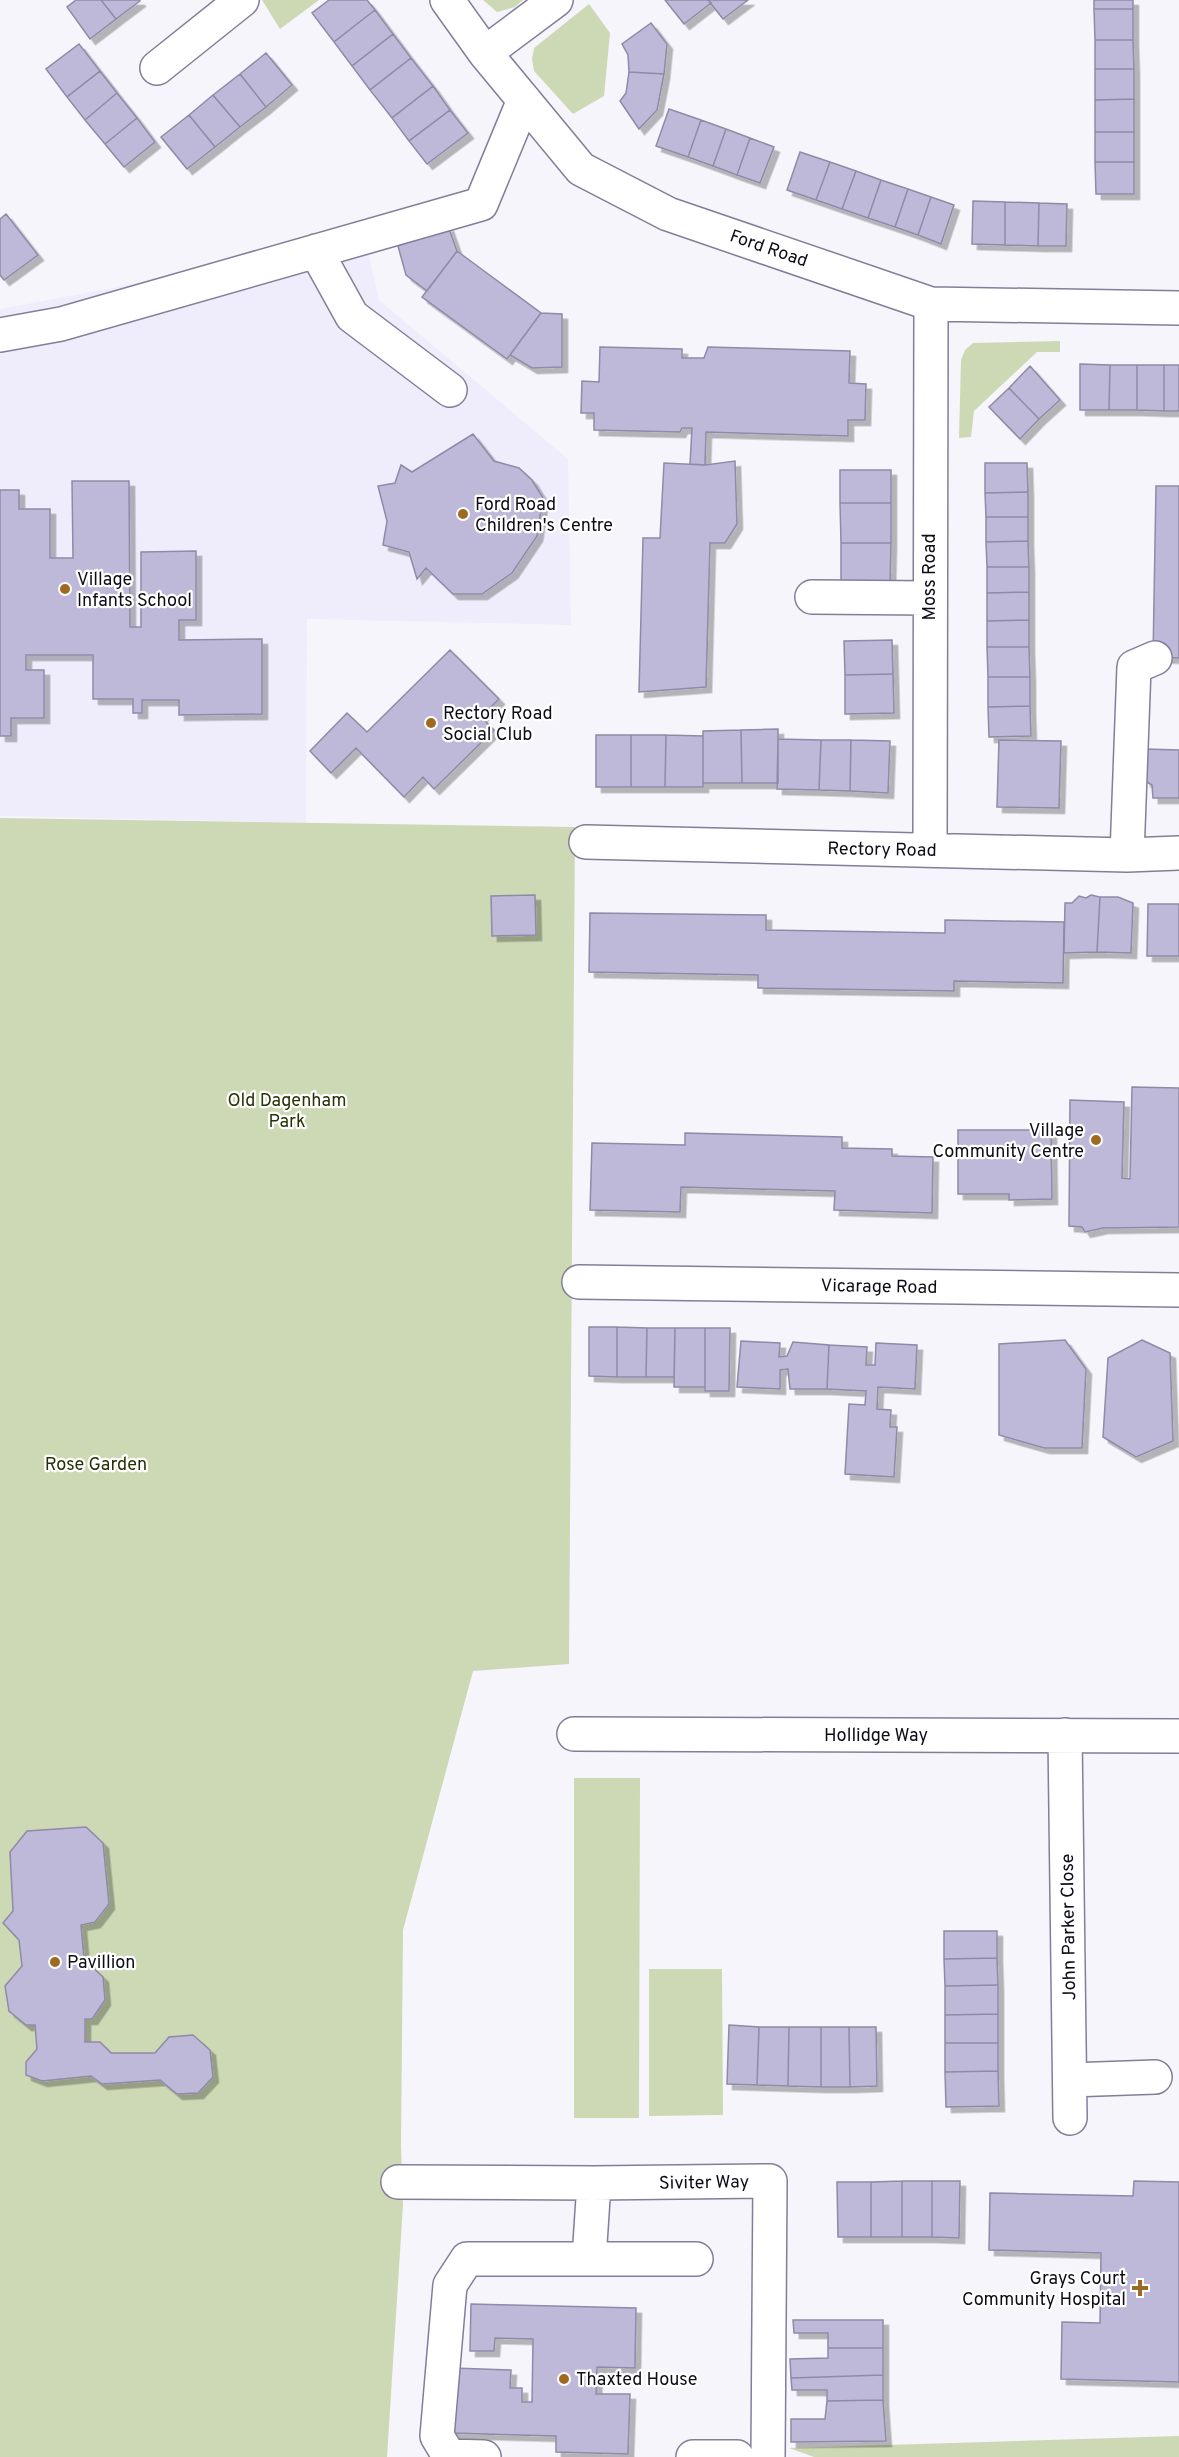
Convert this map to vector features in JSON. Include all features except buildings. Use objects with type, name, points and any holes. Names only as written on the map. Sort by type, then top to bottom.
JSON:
[{"type":"street","points":[[157,68],[242,0]]},
{"type":"street","name":"Ford Road","points":[[447,0],[485,53],[581,169],[668,214],[931,304],[1179,308]]},
{"type":"street","points":[[485,53],[556,0]]},
{"type":"street","points":[[0,335],[61,324],[481,204],[524,100]]},
{"type":"street","points":[[316,251],[352,316],[450,390]]},
{"type":"street","name":"Moss Road","points":[[930,850],[931,304]]},
{"type":"street","points":[[812,597],[929,598]]},
{"type":"street","points":[[1127,855],[1134,667],[1155,658]]},
{"type":"street","name":"Rectory Road","points":[[585,842],[1127,855],[1179,853]]},
{"type":"street","name":"Vicarage Road","points":[[579,1282],[1179,1290]]},
{"type":"street","name":"Hollidge Way","points":[[574,1734],[1179,1736]]},
{"type":"street","name":"John Parker Close","points":[[1065,1736],[1070,2118]]},
{"type":"street","points":[[1070,2080],[1155,2077]]},
{"type":"street","name":"Siviter Way","points":[[398,2182],[770,2181],[768,2457]]},
{"type":"street","points":[[589,2259],[594,2183]]},
{"type":"street","points":[[484,2457],[449,2456],[437,2436],[450,2284],[467,2259],[696,2259]]},
{"type":"street","points":[[693,2457],[737,2457]]},
{"type":"shaded area","points":[[362,225],[379,300],[568,459],[571,625],[307,619],[306,823],[0,816],[0,309],[119,287]]},
{"type":"green space","points":[[262,0],[319,0],[280,29]]},
{"type":"green space","points":[[483,0],[523,0],[515,7],[497,12]]},
{"type":"green space","points":[[589,4],[610,33],[604,96],[573,114],[534,71],[532,59],[534,48]]},
{"type":"green space","points":[[1060,341],[1060,352],[1037,352],[974,411],[971,437],[959,438],[961,360],[965,350],[973,343]]},
{"type":"green space","name":"Old Dagenham Park","points":[[0,818],[575,827],[569,1664],[473,1671],[403,1930],[401,2145],[403,2205],[387,2457],[0,2457]]},
{"type":"green space","points":[[574,1778],[640,1778],[639,2118],[574,2118]]},
{"type":"green space","points":[[649,1969],[722,1969],[723,2115],[649,2116]]},
{"type":"green space","points":[[1179,2436],[1179,2457],[814,2457],[789,2448]]},
{"type":"place","name":"Ford Road Children's Centre","points":[[463,514]]},
{"type":"place","name":"Village Infants School","points":[[65,589]]},
{"type":"place","name":"Rectory Road Social Club","points":[[431,723]]},
{"type":"place","name":"Village Community Centre","points":[[1096,1140]]},
{"type":"place","name":"Pavillion","points":[[55,1962]]},
{"type":"place","name":"Grays Court Community Hospital","points":[[1140,2288]]},
{"type":"place","name":"Thaxted House","points":[[564,2379]]},
{"type":"park label","name":"Rose Garden","points":[[96,1464]]}]
